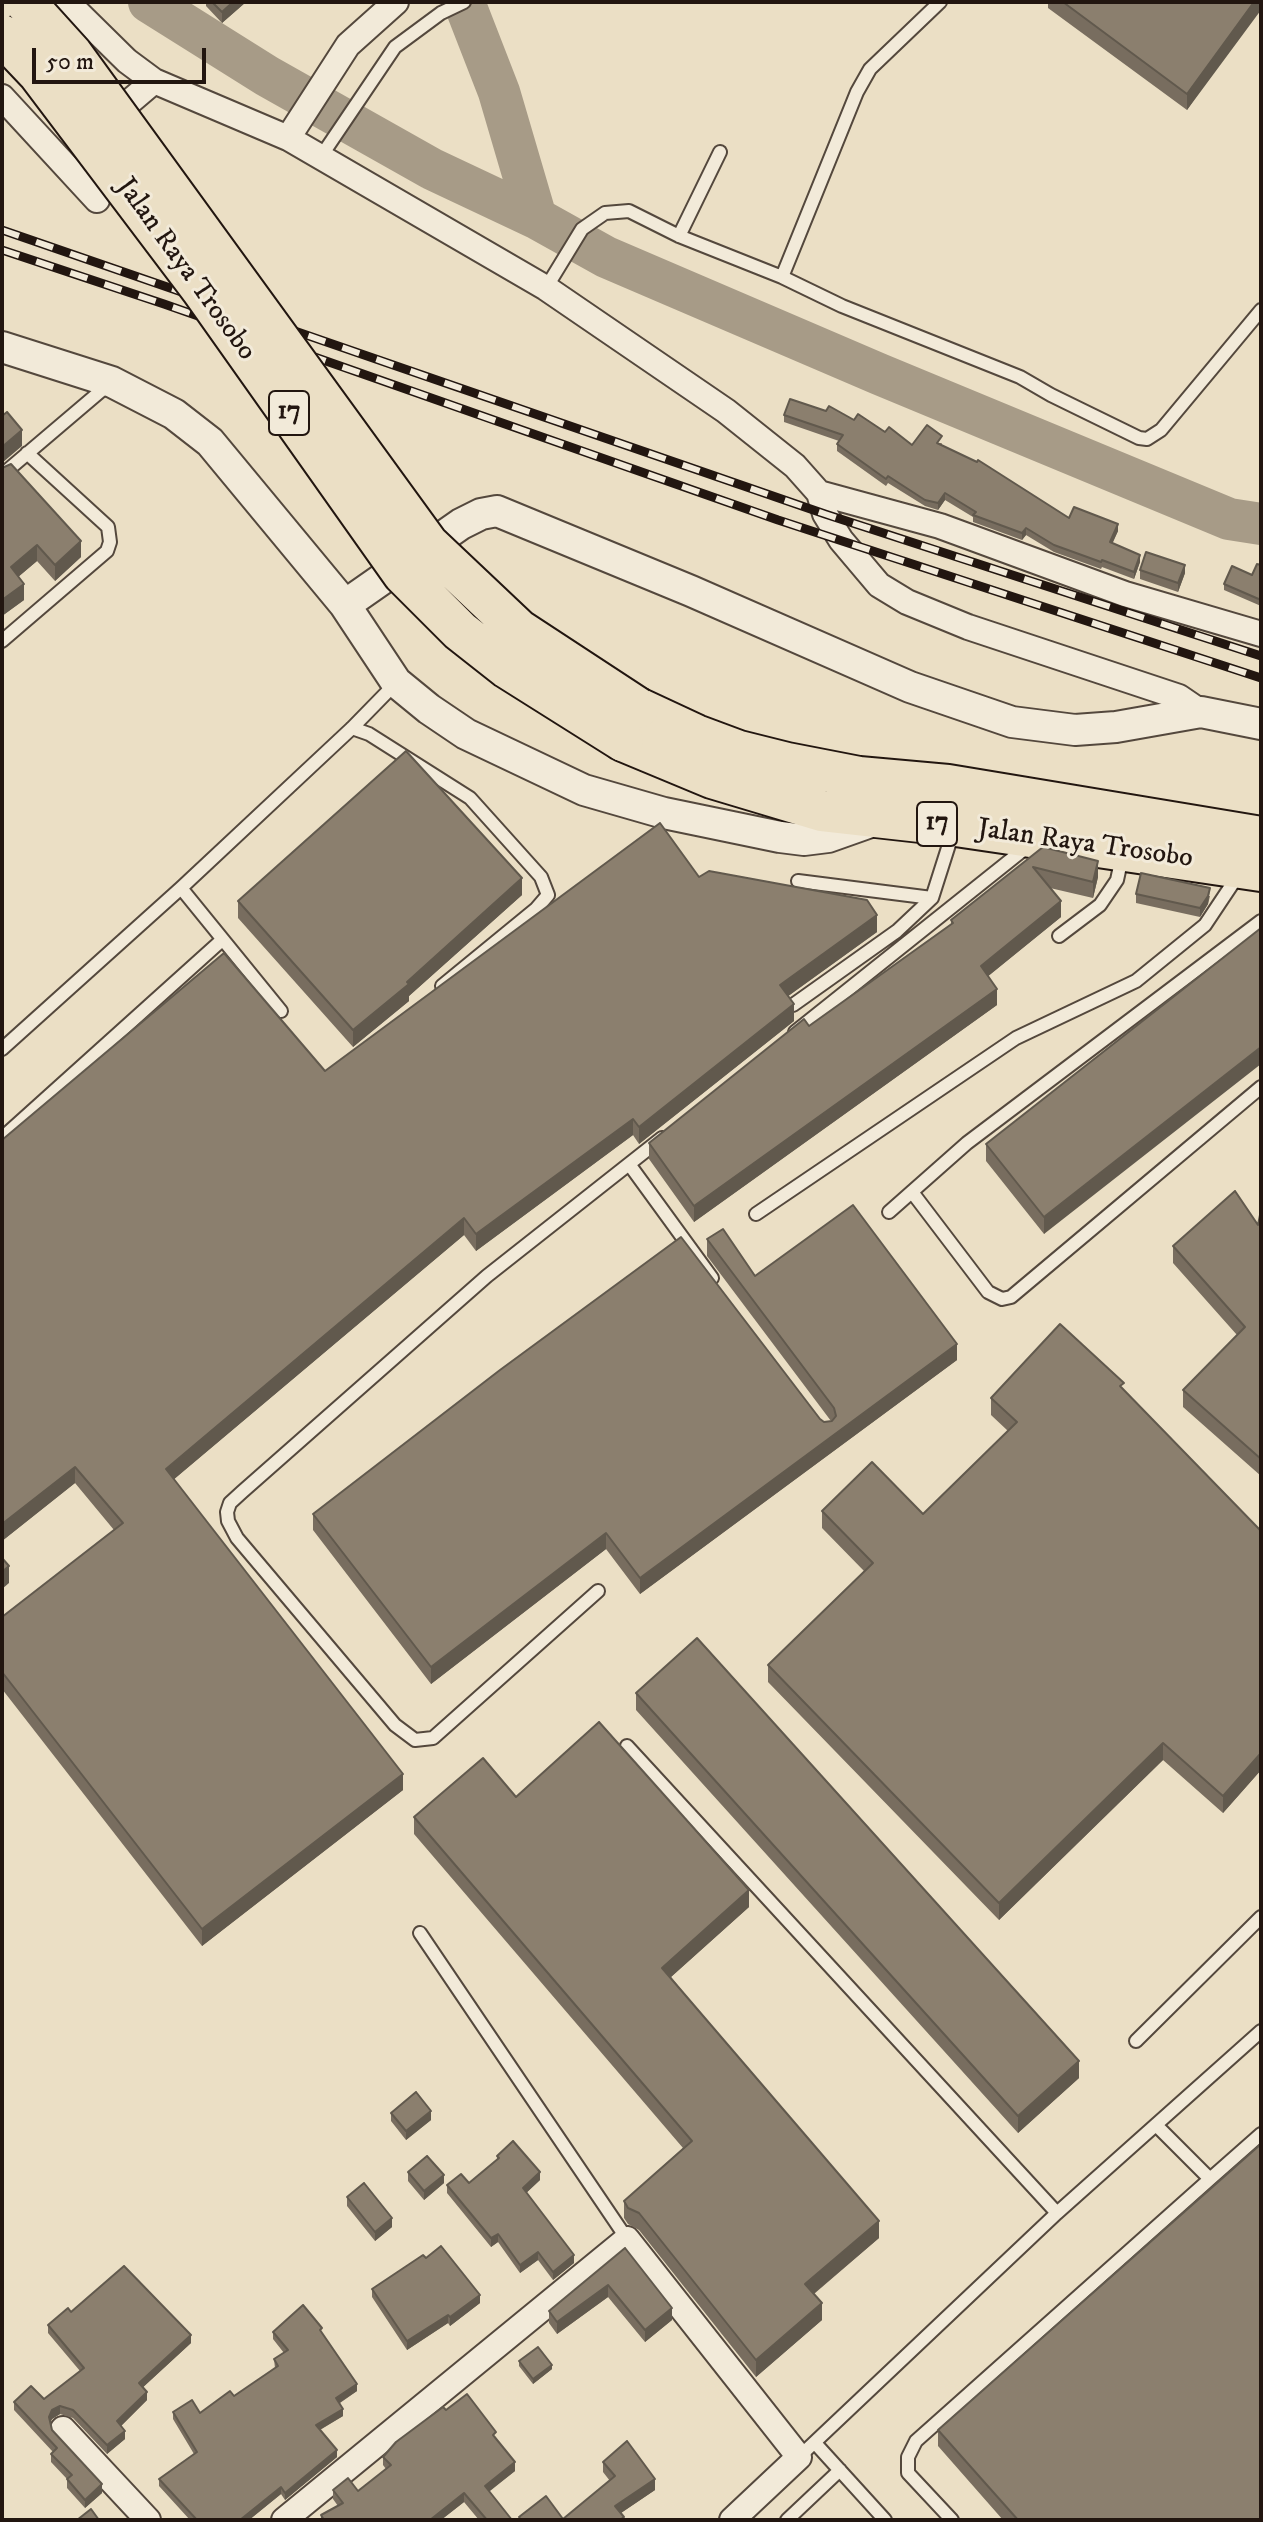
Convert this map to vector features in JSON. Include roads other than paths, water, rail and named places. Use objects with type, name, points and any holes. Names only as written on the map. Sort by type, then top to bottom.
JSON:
[{"type":"highway","name":"Jalan Raya Trosobo","points":[[25,2],[72,54],[428,544],[519,630],[630,725],[712,778],[822,811],[1123,850],[1255,858]]},
{"type":"highway","name":"Jalan Raya Trosobo","points":[[2,35],[38,73],[202,290],[403,574],[460,631],[507,668],[630,725],[859,777],[948,785],[1255,858]]},
{"type":"street","points":[[67,2],[127,61],[154,81],[288,138],[548,282],[761,436],[795,466],[819,493],[825,514],[841,540],[879,585],[907,602],[968,627],[1179,697],[1201,712]]},
{"type":"street","points":[[288,138],[348,45],[396,2]]},
{"type":"street","points":[[60,160],[154,81]]},
{"type":"street","points":[[2,97],[97,200]]},
{"type":"street","points":[[2,347],[112,382],[174,414],[210,442],[345,605],[396,682],[466,734],[584,790],[664,813],[780,837],[804,840],[828,837],[882,818]]},
{"type":"street","points":[[819,493],[940,526],[1125,594],[1261,634]]},
{"type":"street","points":[[345,605],[461,524],[481,514],[497,511],[691,591],[910,687],[1012,722],[1075,730],[1116,727],[1201,712],[1261,724]]},
{"type":"street","points":[[284,2520],[627,2239],[807,2450],[732,2520]]},
{"type":"street","points":[[63,2429],[148,2520]]},
{"type":"lane","points":[[320,158],[395,47],[441,13],[464,2]]},
{"type":"lane","points":[[782,277],[863,80],[870,69],[940,2]]},
{"type":"lane","points":[[679,236],[720,152]]},
{"type":"lane","points":[[548,282],[582,229],[605,213],[629,211],[679,236],[782,277],[842,306],[1020,377],[1064,402],[1147,439],[1161,430],[1261,310]]},
{"type":"lane","points":[[2,475],[112,382]]},
{"type":"lane","points":[[2,641],[107,551],[110,542],[108,527],[27,453]]},
{"type":"lane","points":[[2,1049],[181,888],[352,728],[396,682]]},
{"type":"lane","points":[[352,728],[369,734],[470,798],[541,877],[548,895],[536,909],[429,996]]},
{"type":"lane","points":[[793,1005],[897,931],[932,898],[956,826]]},
{"type":"lane","points":[[789,1037],[1038,837]]},
{"type":"lane","points":[[1059,936],[1100,905],[1117,880],[1123,850]]},
{"type":"lane","points":[[756,1214],[1016,1038],[1136,981],[1205,925],[1255,858]]},
{"type":"lane","points":[[798,881],[932,898]]},
{"type":"lane","points":[[181,888],[281,1011]]},
{"type":"lane","points":[[889,1212],[967,1143],[1261,921]]},
{"type":"lane","points":[[2,1138],[222,940]]},
{"type":"lane","points":[[912,1192],[988,1292],[1002,1299],[1011,1297],[1261,1087]]},
{"type":"lane","points":[[598,1591],[433,1738],[415,1740],[395,1725],[237,1538],[227,1512],[230,1503],[242,1492],[487,1276],[678,1125]]},
{"type":"lane","points":[[629,1164],[720,1289]]},
{"type":"lane","points":[[627,1746],[1057,2213]]},
{"type":"lane","points":[[1136,2041],[1261,1917]]},
{"type":"lane","points":[[420,1933],[627,2239]]},
{"type":"lane","points":[[885,2520],[840,2470],[807,2450],[1057,2213],[1261,2031]]},
{"type":"lane","points":[[1156,2125],[1210,2179]]},
{"type":"lane","points":[[952,2520],[908,2473],[908,2457],[916,2441],[1261,2134]]},
{"type":"lane","points":[[787,2520],[840,2470]]},
{"type":"waterway","points":[[149,2],[267,76],[432,169],[536,218]]},
{"type":"waterway","points":[[464,2],[499,92],[536,218],[606,257],[879,374],[1229,519],[1261,524]]},
{"type":"railway","points":[[2,230],[825,514],[1261,656]]},
{"type":"railway","points":[[2,250],[778,520],[1261,678]]}]
